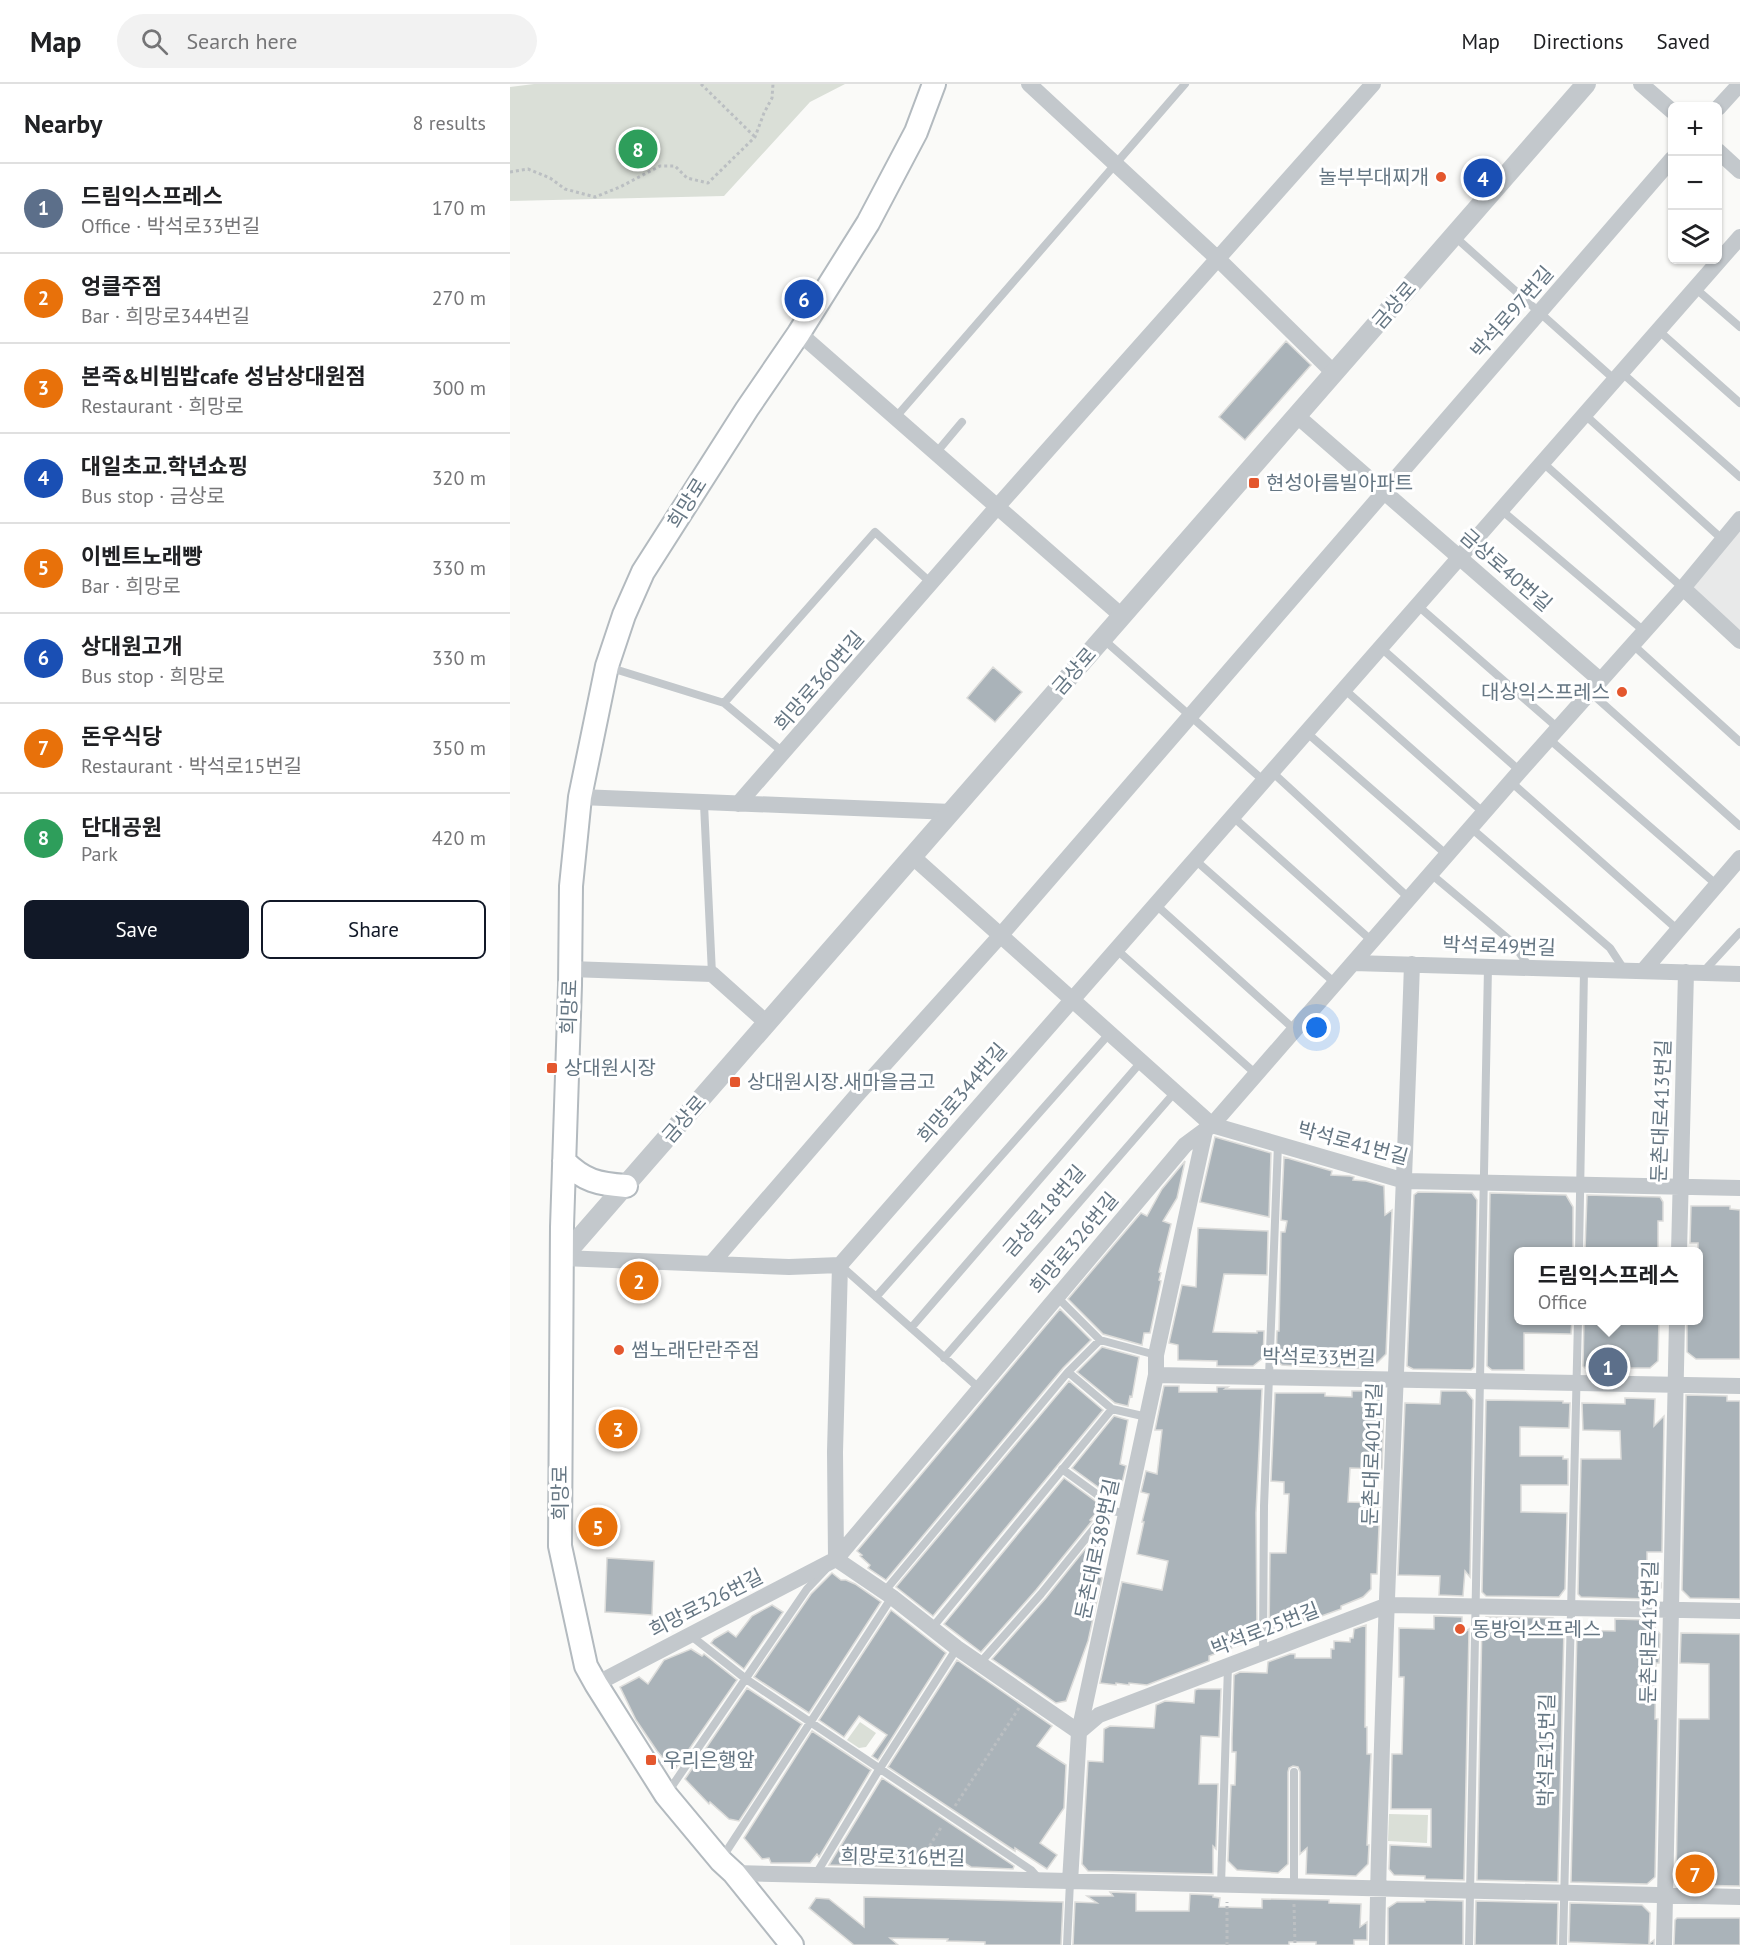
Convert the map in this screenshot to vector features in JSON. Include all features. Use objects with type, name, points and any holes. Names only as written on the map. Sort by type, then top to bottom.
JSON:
[{"type":"main road","name":"희망로","points":[[792,1945],[666,1796],[596,1684],[586,1666],[560,1546],[562,1258],[571,886],[580,797],[608,666],[624,615],[643,572],[868,223],[916,132],[934,84]]},
{"type":"main road","points":[[564,1161],[574,1172],[587,1179],[602,1184],[626,1186]]},
{"type":"street","points":[[1029,84],[1218,259],[1334,373]]},
{"type":"street","name":"희망로360번길","points":[[738,804],[1373,84]]},
{"type":"street","name":"금상로","points":[[562,1258],[1586,84]]},
{"type":"street","points":[[1641,84],[1668,108]]},
{"type":"street","points":[[1722,104],[1740,84]]},
{"type":"street","points":[[1722,155],[1740,171]]},
{"type":"street","name":"박석로97번길","points":[[1384,492],[1668,164]]},
{"type":"street","name":"희망로344번길","points":[[840,1265],[1500,509],[1695,288],[1737,245]]},
{"type":"street","points":[[799,333],[1123,617]]},
{"type":"street","name":"금상로40번길","points":[[1296,415],[1459,556],[1595,686]]},
{"type":"street","points":[[711,1264],[856,1096],[1000,936],[1384,492]]},
{"type":"street","name":"희망로326번길","points":[[596,1684],[836,1559],[1185,1145],[1208,1128],[1256,1074],[1515,776],[1683,588],[1740,519]]},
{"type":"street","points":[[1683,588],[1740,641]]},
{"type":"street","points":[[580,797],[704,804],[952,812]]},
{"type":"street","points":[[913,857],[1175,1092],[1208,1128]]},
{"type":"street","points":[[1643,971],[1740,858]]},
{"type":"street","name":"박석로49번길","points":[[1353,963],[1740,974]]},
{"type":"street","name":"둔촌대로401번길","points":[[1377,1945],[1412,964]]},
{"type":"street","name":"희망로","points":[[570,969],[712,974]]},
{"type":"street","name":"둔촌대로413번길","points":[[1678,1247],[1680,1186],[1695,972]]},
{"type":"street","points":[[712,974],[768,1024]]},
{"type":"street","name":"박석로41번길","points":[[1208,1128],[1278,1144],[1405,1181],[1740,1188]]},
{"type":"street","name":"둔촌대로389번길","points":[[1070,1882],[1079,1732],[1148,1417],[1156,1375],[1156,1355],[1208,1128]]},
{"type":"street","points":[[562,1258],[789,1267],[840,1265],[835,1452],[836,1559],[888,1594],[957,1648],[1079,1732]]},
{"type":"street","name":"둔촌대로413번길","points":[[1664,1945],[1677,1325]]},
{"type":"street","name":"박석로33번길","points":[[1156,1375],[1740,1386]]},
{"type":"street","name":"박석로25번길","points":[[1079,1732],[1099,1715],[1388,1605],[1740,1611]]},
{"type":"street","name":"희망로316번길","points":[[728,1867],[815,1876],[1070,1882]]},
{"type":"street","points":[[1070,1882],[1740,1897]]},
{"type":"lane","points":[[896,417],[1185,84]]},
{"type":"lane","points":[[1454,236],[1540,312],[1740,477]]},
{"type":"lane","points":[[1695,288],[1740,327]]},
{"type":"lane","points":[[1659,331],[1740,403]]},
{"type":"lane","points":[[1584,414],[1722,539]]},
{"type":"lane","points":[[936,453],[962,422]]},
{"type":"lane","points":[[1542,462],[1683,588]]},
{"type":"lane","points":[[1500,509],[1644,631]]},
{"type":"lane","points":[[724,703],[875,532],[931,583]]},
{"type":"lane","points":[[1417,605],[1717,885]]},
{"type":"lane","points":[[1103,639],[1190,715],[1268,777],[1410,898]]},
{"type":"lane","points":[[1632,644],[1740,742]]},
{"type":"lane","points":[[1380,647],[1678,930]]},
{"type":"lane","points":[[608,666],[724,703],[784,753]]},
{"type":"lane","points":[[1595,686],[1740,826]]},
{"type":"lane","points":[[1344,689],[1484,813]]},
{"type":"lane","points":[[1306,731],[1447,855]]},
{"type":"lane","points":[[704,804],[712,974]]},
{"type":"lane","points":[[1232,816],[1372,941]]},
{"type":"lane","points":[[1471,828],[1610,948],[1625,971]]},
{"type":"lane","points":[[1194,860],[1335,983]]},
{"type":"lane","points":[[1431,874],[1512,942],[1530,968]]},
{"type":"lane","points":[[1155,904],[1295,1030]]},
{"type":"lane","points":[[1695,972],[1740,932]]},
{"type":"lane","points":[[1117,950],[1256,1074]]},
{"type":"lane","points":[[1469,1945],[1488,967]]},
{"type":"lane","points":[[1579,1247],[1584,970]]},
{"type":"lane","points":[[876,1297],[1109,1034]]},
{"type":"lane","name":"금상로18번길","points":[[911,1328],[1141,1062]]},
{"type":"lane","name":"금상로18번길","points":[[944,1358],[1175,1092]]},
{"type":"lane","points":[[1263,1652],[1264,1506],[1278,1144]]},
{"type":"lane","points":[[840,1265],[979,1388]]},
{"type":"lane","points":[[1057,1296],[1100,1340],[1156,1355]]},
{"type":"lane","points":[[1569,1608],[1578,1325]]},
{"type":"lane","points":[[728,1867],[810,1723],[888,1594],[1068,1372],[1100,1340]]},
{"type":"lane","points":[[1068,1372],[1112,1409],[1148,1417]]},
{"type":"lane","points":[[934,1630],[1112,1409]]},
{"type":"lane","points":[[1062,1469],[1106,1501],[1109,1510]]},
{"type":"lane","points":[[1109,1510],[1127,1514]]},
{"type":"lane","points":[[980,1663],[1041,1594],[1109,1510]]},
{"type":"lane","points":[[666,1796],[807,1589],[836,1559]]},
{"type":"lane","name":"박석로15번길","points":[[1563,1945],[1569,1608]]},
{"type":"lane","points":[[690,1635],[746,1679],[810,1723],[1032,1870],[1041,1882]]},
{"type":"lane","points":[[815,1876],[880,1768],[957,1648]]},
{"type":"lane","points":[[1224,1886],[1228,1666]]},
{"type":"lane","points":[[1294,1772],[1294,1887]]},
{"type":"lane","name":"둔촌대로389번길","points":[[1067,1945],[1070,1882]]},
{"type":"path","points":[[701,84],[756,137]]},
{"type":"path","points":[[510,172],[528,169],[550,178],[565,189],[595,197],[660,166],[675,166],[687,178],[708,183],[756,137],[772,98],[773,84]]},
{"type":"path","points":[[910,1879],[949,1814],[1027,1696]]},
{"type":"path","points":[[1224,1886],[1227,1945]]},
{"type":"path","points":[[1294,1887],[1295,1945]]},
{"type":"shaded area","points":[[534,84],[845,84],[810,102],[724,196],[510,201],[510,87]]},
{"type":"shaded area","points":[[1740,528],[1740,634],[1689,586]]},
{"type":"shaded area","points":[[860,1722],[876,1733],[866,1747],[859,1748],[847,1740]]},
{"type":"shaded area","points":[[1389,1814],[1428,1815],[1427,1843],[1388,1841]]},
{"type":"building","points":[[1286,341],[1311,365],[1245,440],[1219,417]]},
{"type":"building","points":[[993,667],[1022,692],[995,722],[967,698]]},
{"type":"building","points":[[1215,1137],[1271,1153],[1269,1217],[1200,1202]]},
{"type":"building","points":[[1284,1157],[1332,1171],[1331,1175],[1350,1176],[1354,1177],[1353,1180],[1384,1186],[1385,1215],[1392,1210],[1386,1354],[1371,1369],[1282,1365],[1276,1360],[1277,1331],[1279,1331],[1281,1232],[1285,1232],[1287,1221],[1281,1220]]},
{"type":"building","points":[[1185,1161],[1177,1198],[1163,1221],[1171,1224],[1159,1272],[1161,1281],[1150,1333],[1144,1333],[1142,1345],[1103,1334],[1068,1299],[1141,1213],[1147,1216],[1162,1189]]},
{"type":"building","points":[[1418,1192],[1472,1193],[1477,1200],[1474,1367],[1471,1370],[1413,1369],[1407,1366],[1414,1195]]},
{"type":"building","points":[[1490,1193],[1566,1195],[1573,1207],[1573,1247],[1514,1247],[1514,1325],[1572,1325],[1571,1334],[1524,1333],[1524,1370],[1492,1370],[1487,1366]]},
{"type":"building","points":[[1587,1195],[1660,1197],[1663,1202],[1663,1221],[1658,1221],[1658,1247],[1585,1247]]},
{"type":"building","points":[[1691,1206],[1730,1206],[1730,1209],[1740,1210],[1740,1359],[1696,1359],[1687,1352],[1687,1325],[1703,1325],[1703,1247],[1698,1247],[1698,1243],[1690,1243]]},
{"type":"building","points":[[1198,1228],[1268,1231],[1267,1275],[1224,1274],[1213,1332],[1257,1333],[1257,1331],[1264,1331],[1263,1358],[1253,1366],[1217,1366],[1217,1361],[1178,1360],[1178,1345],[1169,1343],[1182,1285],[1196,1287]]},
{"type":"building","points":[[1060,1309],[1091,1340],[1063,1368],[886,1580],[868,1568],[870,1565],[857,1551]]},
{"type":"building","points":[[1584,1325],[1659,1325],[1658,1361],[1650,1368],[1585,1368],[1583,1366]]},
{"type":"building","points":[[1102,1347],[1139,1357],[1132,1397],[1130,1396],[1128,1406],[1115,1403],[1077,1372]]},
{"type":"building","points":[[1069,1381],[1103,1410],[933,1616],[896,1587]]},
{"type":"building","points":[[1164,1386],[1179,1386],[1179,1392],[1217,1392],[1217,1387],[1262,1389],[1256,1513],[1257,1639],[1209,1656],[1209,1661],[1147,1685],[1100,1683],[1122,1582],[1162,1590],[1168,1561],[1137,1554],[1149,1494],[1141,1492],[1146,1471],[1157,1474],[1162,1430],[1155,1430]]},
{"type":"building","points":[[1352,1391],[1375,1391],[1384,1406],[1382,1469],[1350,1468],[1348,1502],[1380,1503],[1377,1574],[1371,1574],[1371,1589],[1363,1597],[1341,1606],[1341,1609],[1269,1635],[1270,1553],[1286,1553],[1289,1494],[1284,1494],[1284,1482],[1271,1481],[1275,1393],[1325,1393],[1325,1396],[1352,1397]]},
{"type":"building","points":[[1441,1391],[1466,1391],[1473,1400],[1470,1577],[1465,1571],[1463,1596],[1439,1595],[1440,1576],[1398,1575],[1405,1403],[1440,1404]]},
{"type":"building","points":[[1686,1395],[1727,1396],[1727,1401],[1740,1401],[1740,1599],[1690,1598],[1682,1590]]},
{"type":"building","points":[[1625,1398],[1655,1399],[1654,1426],[1664,1416],[1662,1552],[1647,1552],[1647,1583],[1661,1583],[1661,1588],[1647,1599],[1581,1597],[1578,1594],[1581,1459],[1621,1459],[1620,1431],[1583,1430],[1582,1403],[1625,1404]]},
{"type":"building","points":[[1486,1400],[1570,1403],[1569,1428],[1520,1427],[1520,1456],[1563,1456],[1563,1459],[1568,1459],[1568,1485],[1521,1485],[1521,1512],[1567,1513],[1565,1589],[1559,1597],[1486,1596],[1482,1592]]},
{"type":"building","points":[[1114,1416],[1128,1420],[1120,1464],[1126,1466],[1121,1487],[1115,1485],[1113,1491],[1105,1492],[1072,1468]]},
{"type":"building","points":[[1064,1478],[1098,1503],[1098,1511],[1036,1590],[981,1652],[944,1624]]},
{"type":"building","points":[[1102,1528],[1105,1531],[1096,1576],[1102,1578],[1088,1641],[1066,1701],[1056,1703],[992,1659],[1046,1598]]},
{"type":"building","points":[[607,1558],[654,1561],[652,1615],[605,1612]]},
{"type":"building","points":[[832,1573],[841,1580],[855,1584],[881,1602],[809,1713],[754,1677],[811,1594]]},
{"type":"building","points":[[772,1605],[783,1612],[744,1669],[711,1643],[728,1631],[736,1637],[752,1616]]},
{"type":"building","points":[[891,1610],[946,1653],[878,1760],[872,1756],[887,1735],[859,1716],[844,1737],[819,1720]]},
{"type":"building","points":[[1434,1616],[1462,1617],[1462,1634],[1469,1629],[1464,1880],[1394,1875],[1389,1869],[1390,1845],[1431,1847],[1431,1809],[1391,1809],[1392,1754],[1402,1754],[1404,1677],[1399,1677],[1399,1628],[1434,1629]]},
{"type":"building","points":[[1486,1617],[1553,1618],[1564,1627],[1558,1882],[1477,1880],[1482,1620]]},
{"type":"building","points":[[1615,1619],[1649,1620],[1660,1634],[1659,1663],[1656,1663],[1655,1719],[1658,1719],[1655,1877],[1647,1884],[1571,1882],[1577,1630],[1615,1631]]},
{"type":"building","points":[[1366,1625],[1365,1727],[1367,1727],[1367,1754],[1371,1754],[1368,1864],[1356,1876],[1306,1874],[1307,1848],[1300,1854],[1300,1772],[1298,1767],[1293,1766],[1288,1772],[1288,1864],[1278,1873],[1237,1870],[1228,1861],[1231,1785],[1235,1785],[1236,1752],[1232,1752],[1234,1675],[1240,1672],[1267,1673],[1268,1662],[1290,1654],[1295,1654],[1295,1658],[1331,1658],[1334,1641],[1350,1642],[1354,1629]]},
{"type":"building","points":[[1681,1633],[1740,1634],[1740,1886],[1681,1885],[1676,1880],[1679,1719],[1709,1719],[1709,1664],[1680,1663]]},
{"type":"building","points":[[691,1649],[702,1656],[704,1654],[737,1680],[674,1771],[636,1720],[620,1687],[639,1677],[648,1684],[664,1660]]},
{"type":"building","points":[[957,1660],[1052,1726],[1037,1746],[1066,1765],[1064,1808],[1040,1843],[1057,1855],[1047,1869],[1015,1848],[1015,1851],[888,1767]]},
{"type":"building","points":[[747,1688],[802,1724],[739,1821],[729,1819],[710,1802],[709,1804],[685,1779]]},
{"type":"building","points":[[1221,1689],[1219,1737],[1201,1736],[1199,1784],[1218,1784],[1213,1874],[1088,1871],[1082,1864],[1088,1761],[1103,1762],[1104,1729],[1110,1726],[1154,1728],[1156,1705],[1165,1701],[1194,1703],[1195,1690]]},
{"type":"building","points":[[812,1731],[871,1770],[819,1857],[817,1854],[810,1863],[771,1863],[769,1858],[762,1859],[744,1838]]},
{"type":"building","points":[[882,1778],[1014,1866],[1013,1869],[971,1867],[961,1861],[957,1867],[928,1866],[916,1858],[910,1867],[829,1865]]},
{"type":"building","points":[[1110,1892],[1136,1893],[1136,1911],[1189,1911],[1190,1894],[1213,1895],[1213,1897],[1220,1898],[1219,1907],[1262,1908],[1262,1899],[1329,1900],[1329,1903],[1361,1904],[1360,1927],[1367,1922],[1367,1940],[1354,1940],[1354,1945],[1289,1942],[1289,1945],[1073,1945],[1075,1902],[1097,1903],[1087,1896],[1113,1896]]},
{"type":"building","points":[[864,1897],[1063,1902],[1061,1945],[985,1945],[985,1942],[947,1941],[948,1939],[890,1938],[898,1945],[854,1945],[809,1908],[816,1898],[829,1899],[864,1927]]},
{"type":"building","points":[[1425,1900],[1463,1901],[1463,1945],[1388,1945],[1388,1908],[1397,1902],[1425,1902]]},
{"type":"building","points":[[1476,1901],[1558,1903],[1557,1945],[1475,1945]]},
{"type":"building","points":[[1570,1903],[1642,1905],[1650,1913],[1649,1944],[1654,1940],[1654,1945],[1569,1942]]},
{"type":"building","points":[[1677,1918],[1740,1918],[1740,1945],[1674,1945]]},
{"type":"place","name":"단대공원","points":[[638,149]]},
{"type":"place","name":"놀부부대찌개","points":[[1441,177]]},
{"type":"place","name":"대일초교.학년쇼핑","points":[[1483,178]]},
{"type":"place","name":"상대원고개","points":[[804,299]]},
{"type":"place","name":"현성아름빌아파트","points":[[1254,483]]},
{"type":"place","name":"대상익스프레스","points":[[1622,692]]},
{"type":"place","name":"상대원시장","points":[[552,1068]]},
{"type":"place","name":"상대원시장.새마을금고","points":[[735,1082]]},
{"type":"place","name":"엉클주점","points":[[639,1281]]},
{"type":"place","name":"썸노래단란주점","points":[[619,1350]]},
{"type":"place","name":"드림익스프레스","points":[[1608,1367]]},
{"type":"place","name":"본죽&비빔밥cafe 성남상대원점","points":[[618,1429]]},
{"type":"place","name":"이벤트노래빵","points":[[598,1527]]},
{"type":"place","name":"동방익스프레스","points":[[1460,1629]]},
{"type":"place","name":"우리은행앞","points":[[651,1760]]},
{"type":"place","name":"돈우식당","points":[[1695,1874]]}]
